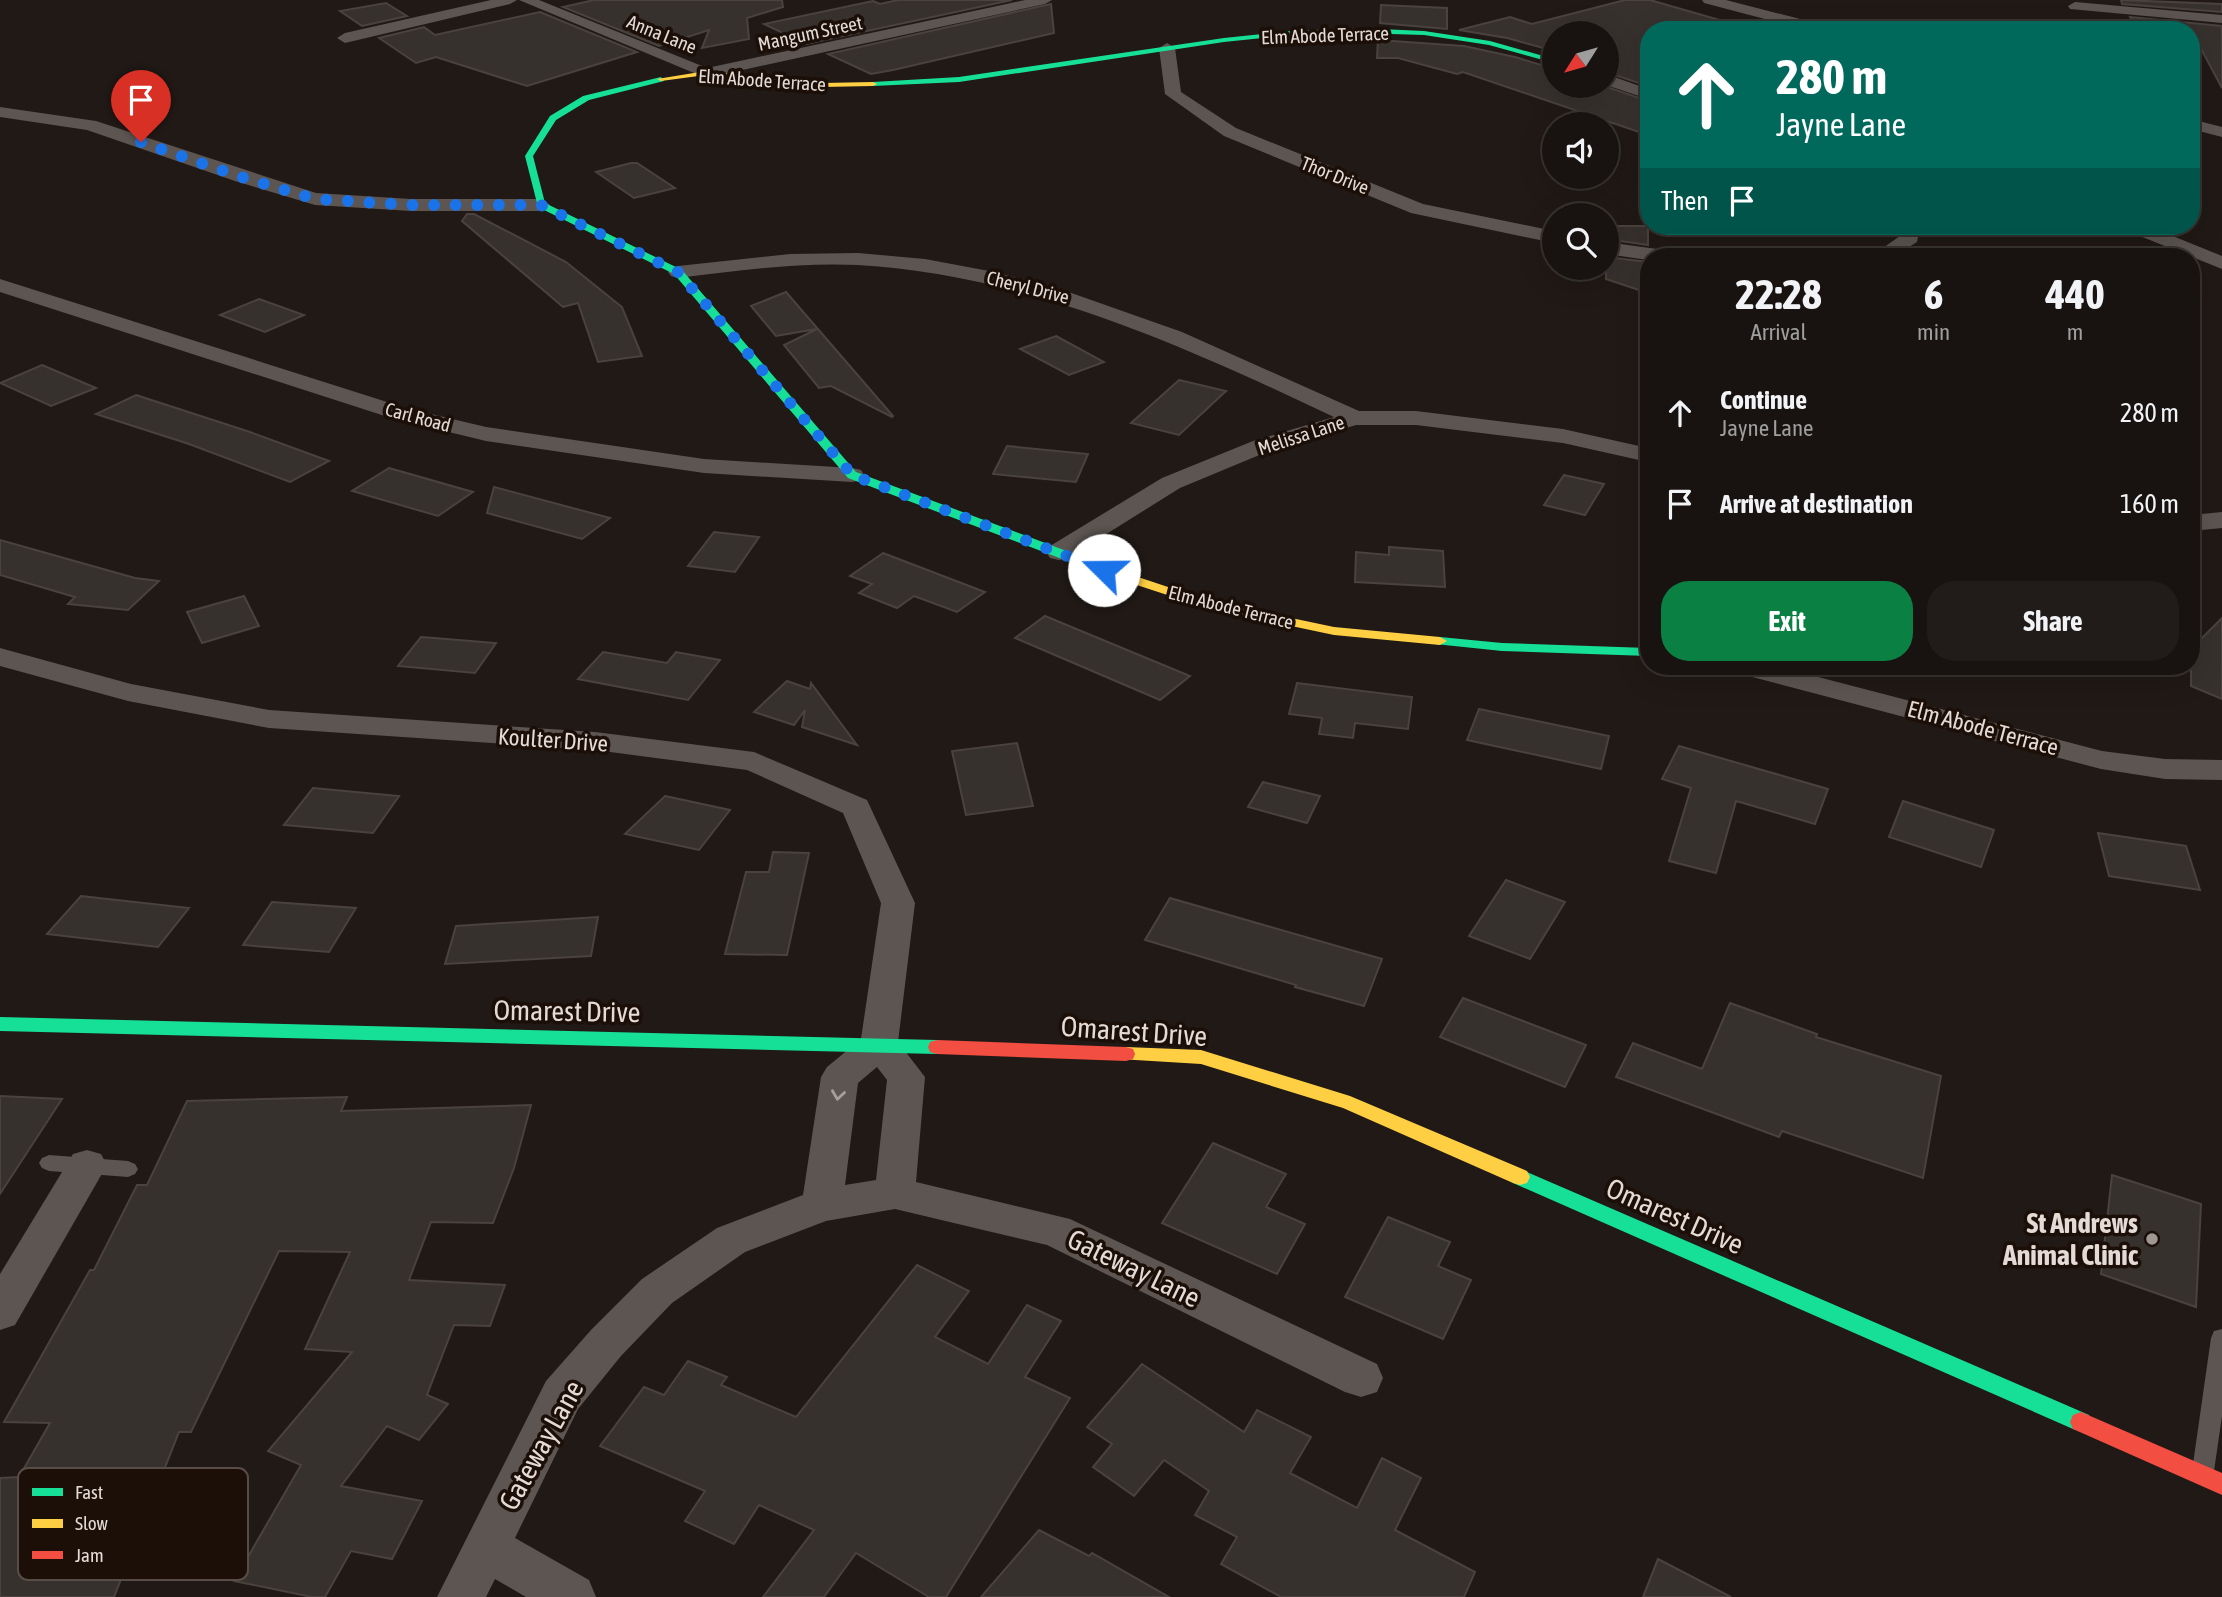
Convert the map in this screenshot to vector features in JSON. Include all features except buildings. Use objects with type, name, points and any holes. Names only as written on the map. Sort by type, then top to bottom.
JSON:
[{"type":"street","points":[[345,38],[510,0]]},
{"type":"street","name":"Anna Lane","points":[[526,0],[705,73]]},
{"type":"street","name":"Mangum Street","points":[[705,73],[1045,0]]},
{"type":"street","points":[[1709,0],[1791,21]]},
{"type":"street","points":[[2075,8],[2222,19]]},
{"type":"street","name":"Elm Abode Terrace","points":[[1542,57],[1521,49],[1464,37],[1360,30],[1258,36],[937,82],[822,85],[705,73],[645,81],[586,98],[553,118],[529,156],[541,205],[678,272],[852,475],[1127,579],[1207,604],[1334,631],[1502,646],[1640,652]]},
{"type":"street","name":"Thor Drive","points":[[1167,48],[1173,94],[1230,132],[1418,209],[1542,235]]},
{"type":"street","points":[[1619,84],[1640,91]]},
{"type":"street","points":[[0,112],[90,125],[241,177],[315,199],[411,205],[541,205]]},
{"type":"street","points":[[2200,126],[2222,132]]},
{"type":"street","points":[[1894,248],[1910,238],[1910,235]]},
{"type":"street","points":[[2154,235],[2186,248]]},
{"type":"street","points":[[1619,250],[1640,253]]},
{"type":"street","points":[[2200,254],[2222,263]]},
{"type":"street","name":"Cheryl Drive","points":[[678,272],[772,261],[857,259],[951,269],[1018,283],[1044,289],[1150,325],[1354,418]]},
{"type":"street","name":"Carl Road","points":[[0,285],[399,413],[486,434],[704,466],[852,475]]},
{"type":"street","name":"Melissa Lane","points":[[1059,552],[1171,484],[1261,446],[1354,418],[1416,418],[1550,435],[1640,453]]},
{"type":"street","points":[[2200,522],[2222,520]]},
{"type":"street","name":"Koulter Drive","points":[[0,657],[128,692],[269,719],[595,741],[754,761],[856,807],[898,903],[879,1045]]},
{"type":"street","name":"Elm Abode Terrace","points":[[1777,675],[2101,760],[2165,769],[2222,770]]},
{"type":"street","name":"Omarest Drive","points":[[0,1024],[879,1045],[1202,1057],[1350,1102],[2212,1480]]},
{"type":"street","points":[[822,1205],[840,1077],[879,1045],[906,1077],[895,1193]]},
{"type":"street","points":[[0,1312],[68,1164]]},
{"type":"street","name":"Gateway Lane","points":[[461,1597],[562,1395],[606,1343],[657,1291],[731,1240],[822,1205],[895,1193],[1056,1231],[1361,1378]]},
{"type":"street","points":[[485,1547],[572,1597]]},
{"type":"lane","points":[[68,1164],[128,1169]]},
{"type":"lane","points":[[2212,1480],[2222,1338]]},
{"type":"traffic: fast","points":[[873,84],[959,80],[1224,40],[1358,30],[1424,33],[1490,43],[1542,58]]},
{"type":"traffic: fast","points":[[661,79],[586,98],[553,118],[529,156],[541,205],[678,272],[852,475],[1096,567]]},
{"type":"traffic: fast","points":[[1440,641],[1502,647],[1640,652]]},
{"type":"traffic: fast","points":[[0,1024],[937,1047]]},
{"type":"traffic: fast","points":[[1520,1177],[2081,1422]]},
{"type":"traffic: slow","points":[[661,79],[706,73],[822,85],[873,84]]},
{"type":"traffic: slow","points":[[1096,567],[1207,604],[1334,631],[1440,641]]},
{"type":"traffic: slow","points":[[1126,1054],[1201,1057],[1350,1103],[1520,1177]]},
{"type":"traffic: jam","points":[[937,1047],[1126,1054]]},
{"type":"traffic: jam","points":[[2081,1422],[2222,1484]]},
{"type":"place","name":"St Andrews Animal Clinic","points":[[2152,1239]]},
{"type":"route","points":[[141,142],[241,177],[315,199],[411,205],[541,205],[678,272],[852,475],[1104,570]]}]
